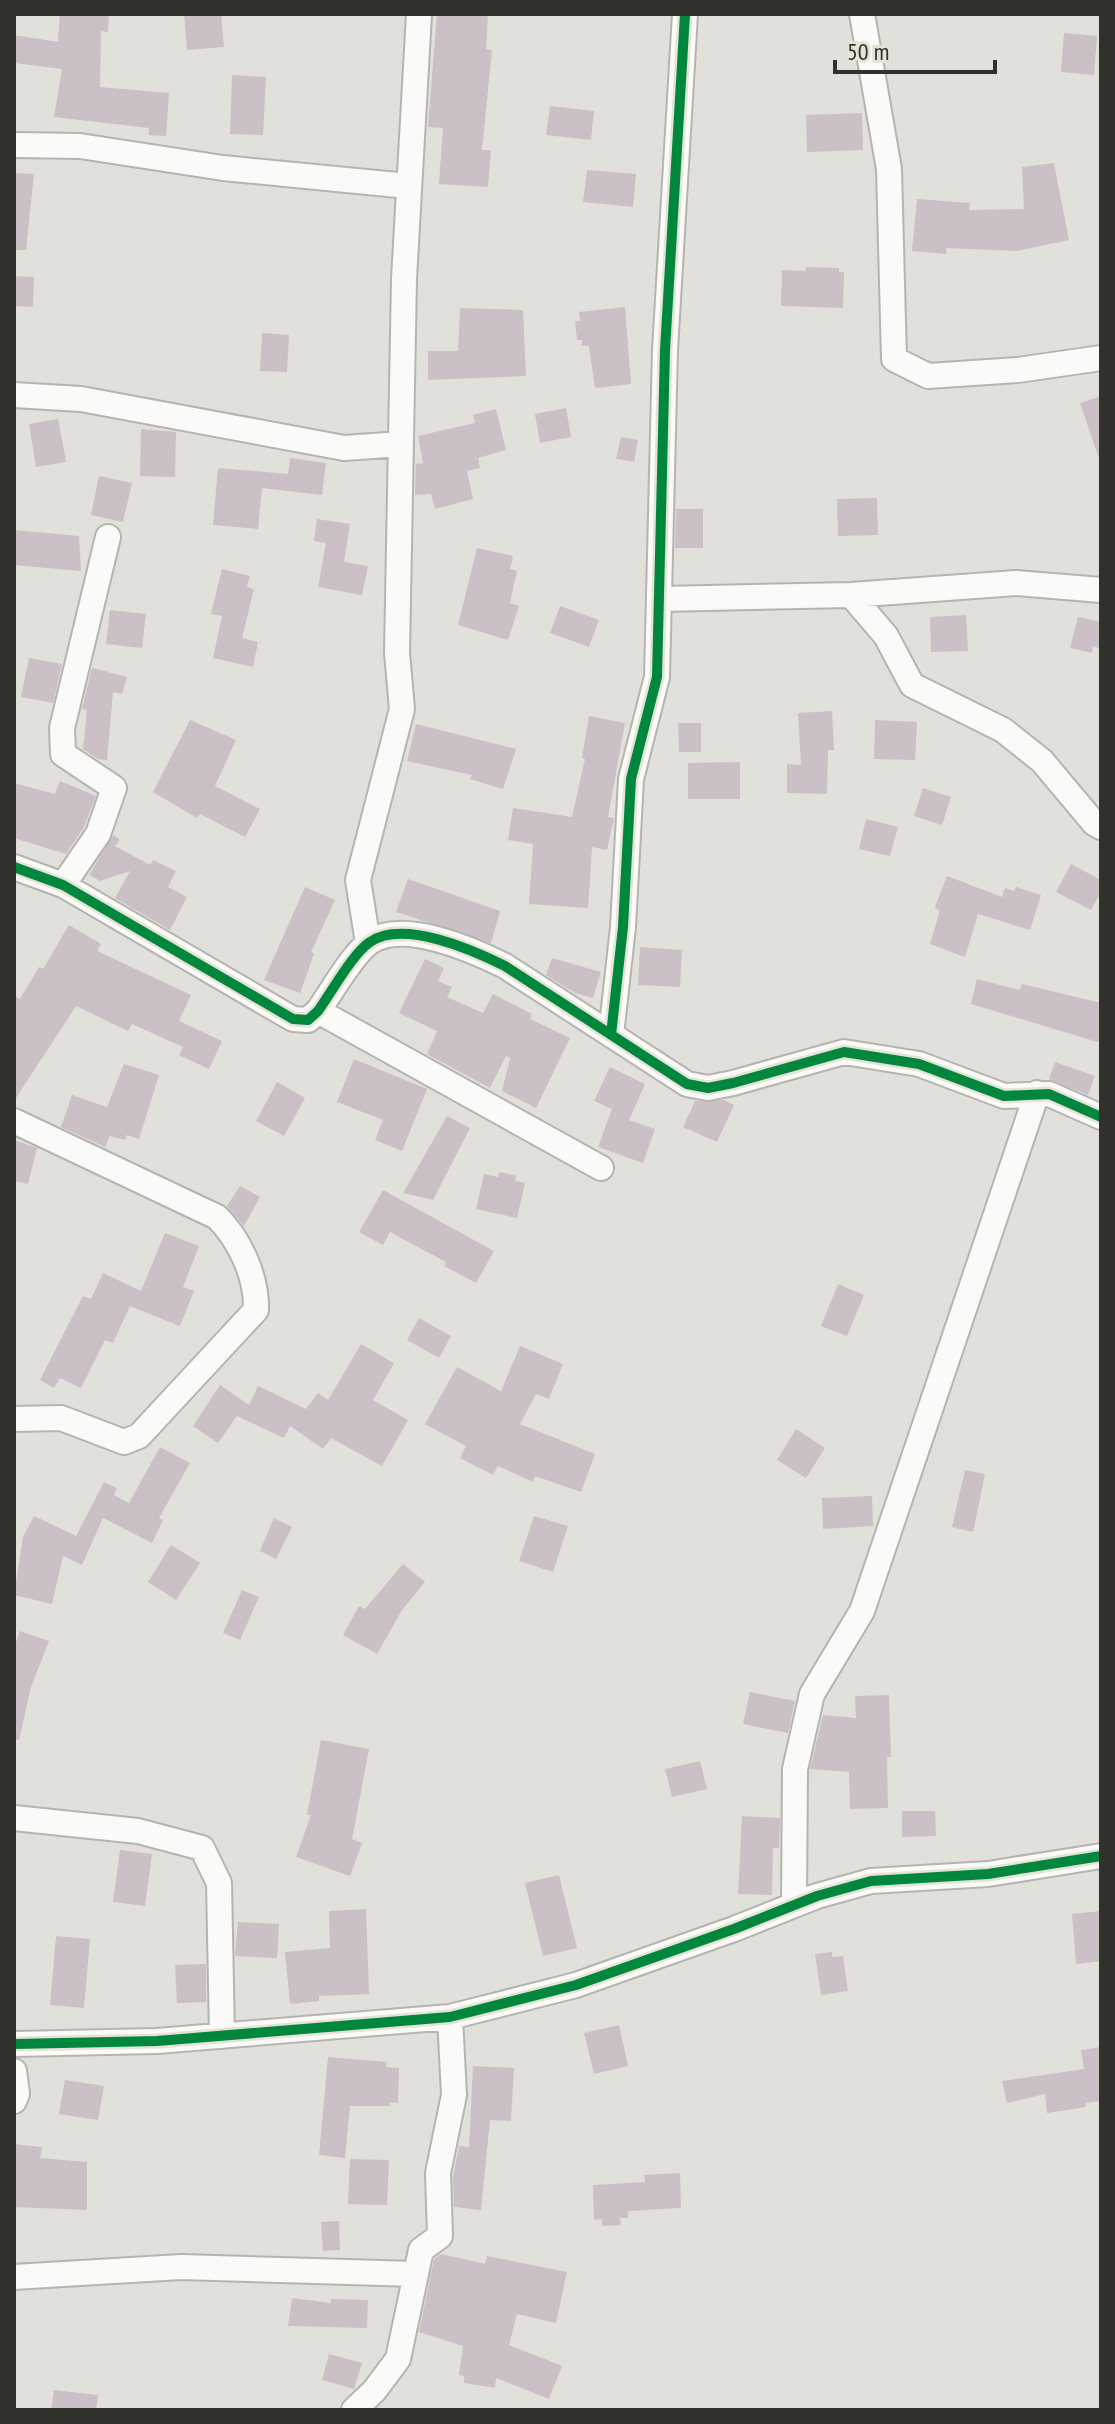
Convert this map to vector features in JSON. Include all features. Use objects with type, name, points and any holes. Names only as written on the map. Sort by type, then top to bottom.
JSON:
[{"type":"street","points":[[368,943],[358,880],[402,709],[397,653],[401,444],[408,186],[419,14]]},
{"type":"street","points":[[611,1035],[623,927],[631,779],[657,677],[665,350],[685,14]]},
{"type":"street","points":[[862,14],[889,169],[894,359],[928,376],[1018,370],[1101,358]]},
{"type":"street","points":[[14,145],[80,146],[223,168],[408,186]]},
{"type":"street","points":[[14,395],[81,399],[344,448],[401,444]]},
{"type":"street","points":[[63,885],[98,834],[114,788],[63,754],[62,728],[108,537]]},
{"type":"street","points":[[660,599],[851,595],[1016,583],[1101,590]]},
{"type":"street","points":[[851,595],[886,636],[912,685],[1003,730],[1042,761],[1094,823],[1101,827]]},
{"type":"street","points":[[14,867],[63,885],[293,1019],[308,1020],[318,1011],[368,943],[386,934],[408,932],[481,954],[687,1084],[708,1088],[844,1052],[919,1064],[1004,1096],[1049,1094],[1091,1116],[1101,1117]]},
{"type":"street","points":[[318,1011],[601,1168]]},
{"type":"street","points":[[794,1905],[795,1769],[812,1694],[862,1611],[1037,1093]]},
{"type":"street","points":[[14,1121],[217,1217],[235,1235],[257,1295],[256,1310],[139,1436],[124,1442],[61,1418],[14,1419]]},
{"type":"street","points":[[14,1818],[138,1831],[202,1848],[219,1883],[222,2036]]},
{"type":"street","points":[[14,2044],[222,2036],[450,2017],[576,1985],[794,1905],[871,1881],[988,1874],[1101,1856]]},
{"type":"street","points":[[354,2410],[374,2391],[398,2359],[421,2250],[440,2236],[438,2173],[454,2095],[450,2017]]},
{"type":"street","points":[[14,2071],[17,2094],[14,2101]]},
{"type":"street","points":[[14,2277],[181,2267],[416,2274]]},
{"type":"building","points":[[60,14],[109,14],[108,32],[101,31],[100,87],[169,93],[166,136],[149,135],[149,128],[54,117],[62,69],[14,63],[14,35],[58,42]]},
{"type":"building","points":[[184,14],[221,14],[224,47],[187,50]]},
{"type":"building","points":[[437,14],[488,14],[486,49],[492,50],[482,150],[491,150],[488,187],[439,184],[443,128],[428,127]]},
{"type":"building","points":[[1064,33],[1097,36],[1094,75],[1061,72]]},
{"type":"building","points":[[232,75],[266,77],[263,135],[230,134]]},
{"type":"building","points":[[550,106],[594,111],[591,140],[546,135]]},
{"type":"building","points":[[862,113],[863,150],[807,152],[806,115]]},
{"type":"building","points":[[1054,163],[1069,240],[1017,251],[946,248],[946,254],[912,251],[917,199],[970,203],[969,210],[1024,209],[1022,167]]},
{"type":"building","points":[[587,170],[636,174],[633,207],[583,202]]},
{"type":"building","points":[[14,173],[34,174],[26,250],[14,250]]},
{"type":"building","points":[[806,267],[839,268],[839,272],[844,272],[843,308],[781,306],[782,270],[806,271]]},
{"type":"building","points":[[14,276],[34,277],[33,307],[14,306]]},
{"type":"building","points":[[625,307],[631,384],[595,388],[589,346],[582,346],[582,340],[577,340],[575,321],[580,321],[579,312]]},
{"type":"building","points":[[460,308],[523,310],[526,376],[428,380],[428,351],[458,351]]},
{"type":"building","points":[[262,333],[289,335],[287,372],[260,371]]},
{"type":"building","points":[[1101,396],[1101,455],[1098,456],[1080,403]]},
{"type":"building","points":[[566,408],[571,437],[540,443],[535,414]]},
{"type":"building","points":[[496,409],[506,450],[478,458],[480,468],[467,471],[473,499],[435,509],[431,494],[415,495],[416,464],[423,463],[418,436],[475,423],[473,415]]},
{"type":"building","points":[[58,419],[66,462],[36,467],[29,424]]},
{"type":"building","points":[[141,429],[176,432],[175,477],[140,476]]},
{"type":"building","points":[[621,437],[638,440],[634,462],[616,459]]},
{"type":"building","points":[[290,458],[326,463],[322,495],[262,488],[258,529],[213,525],[218,468],[288,474]]},
{"type":"building","points":[[99,476],[132,483],[123,522],[91,515]]},
{"type":"building","points":[[877,498],[878,535],[838,536],[837,499]]},
{"type":"building","points":[[676,509],[703,509],[703,548],[675,548]]},
{"type":"building","points":[[317,519],[350,524],[344,562],[368,566],[362,595],[318,587],[326,543],[314,541]]},
{"type":"building","points":[[14,530],[79,536],[81,571],[14,565]]},
{"type":"building","points":[[477,548],[513,556],[510,569],[517,571],[510,603],[519,606],[508,640],[458,625]]},
{"type":"building","points":[[222,569],[250,576],[247,587],[254,589],[242,638],[258,642],[253,667],[213,658],[222,616],[211,614]]},
{"type":"building","points":[[560,606],[599,620],[589,647],[550,633]]},
{"type":"building","points":[[110,610],[146,614],[142,648],[106,644]]},
{"type":"building","points":[[966,615],[968,651],[931,652],[930,617]]},
{"type":"building","points":[[1078,617],[1101,622],[1101,649],[1093,646],[1092,653],[1070,648]]},
{"type":"building","points":[[29,658],[62,664],[53,703],[21,697]]},
{"type":"building","points":[[92,668],[127,677],[122,694],[113,692],[107,760],[98,759],[83,749],[87,710],[82,709]]},
{"type":"building","points":[[832,711],[834,750],[828,750],[827,794],[787,793],[787,764],[801,765],[798,713]]},
{"type":"building","points":[[589,716],[625,723],[608,817],[614,818],[607,850],[592,847],[588,908],[529,904],[533,844],[508,840],[513,808],[572,817],[585,759],[582,758]]},
{"type":"building","points":[[190,720],[236,740],[215,786],[260,809],[245,837],[200,814],[197,818],[153,792]]},
{"type":"building","points":[[875,720],[917,722],[915,760],[874,759]]},
{"type":"building","points":[[678,723],[701,723],[701,752],[679,752]]},
{"type":"building","points":[[416,724],[516,749],[503,789],[470,779],[472,775],[407,761]]},
{"type":"building","points":[[740,762],[740,799],[688,799],[688,763]]},
{"type":"building","points":[[60,781],[96,796],[84,827],[66,854],[14,838],[14,783],[55,794]]},
{"type":"building","points":[[923,788],[951,797],[942,825],[914,816]]},
{"type":"building","points":[[866,819],[898,827],[890,856],[859,849]]},
{"type":"building","points":[[113,835],[120,840],[115,846],[150,865],[153,860],[176,871],[168,887],[187,897],[170,930],[115,898],[130,871],[100,881],[89,875]]},
{"type":"building","points":[[1071,864],[1101,880],[1101,892],[1091,910],[1056,892]]},
{"type":"building","points":[[947,876],[1002,897],[1005,888],[1014,891],[1016,887],[1041,895],[1030,930],[978,914],[965,957],[930,944],[940,910],[935,908],[936,904]]},
{"type":"building","points":[[408,879],[500,911],[491,943],[396,912]]},
{"type":"building","points":[[305,887],[335,900],[311,952],[314,954],[300,993],[264,980]]},
{"type":"building","points":[[69,925],[101,944],[97,951],[191,995],[179,1021],[222,1041],[209,1069],[179,1055],[183,1047],[132,1024],[128,1031],[76,1006],[14,1101],[14,995],[20,999],[39,967],[43,969]]},
{"type":"building","points":[[640,947],[682,950],[680,987],[638,985]]},
{"type":"building","points":[[552,958],[601,972],[593,998],[575,993],[546,975]]},
{"type":"building","points":[[425,959],[444,968],[438,981],[452,987],[447,997],[483,1013],[493,994],[532,1014],[530,1019],[570,1038],[536,1108],[502,1091],[510,1058],[506,1056],[490,1088],[427,1054],[437,1031],[399,1013]]},
{"type":"building","points":[[977,979],[1020,990],[1022,984],[1101,1003],[1101,1043],[971,1004]]},
{"type":"building","points":[[354,1059],[427,1089],[402,1151],[375,1140],[383,1120],[337,1102]]},
{"type":"building","points":[[1055,1062],[1095,1076],[1088,1095],[1049,1079]]},
{"type":"building","points":[[124,1064],[159,1075],[139,1139],[127,1135],[125,1140],[110,1136],[105,1147],[61,1127],[72,1095],[107,1107]]},
{"type":"building","points":[[610,1067],[645,1084],[629,1120],[655,1129],[643,1163],[598,1147],[612,1109],[594,1101]]},
{"type":"building","points":[[277,1082],[305,1098],[284,1136],[256,1121]]},
{"type":"building","points":[[724,1100],[734,1105],[717,1142],[683,1127],[695,1101]]},
{"type":"building","points":[[447,1116],[470,1128],[433,1200],[403,1193]]},
{"type":"building","points":[[14,1140],[37,1148],[28,1184],[14,1181]]},
{"type":"building","points":[[499,1172],[516,1176],[515,1181],[525,1183],[517,1218],[476,1209],[484,1174],[498,1177]]},
{"type":"building","points":[[240,1186],[260,1197],[244,1226],[227,1206]]},
{"type":"building","points":[[383,1190],[494,1251],[476,1283],[444,1266],[446,1262],[390,1232],[383,1245],[359,1232]]},
{"type":"building","points":[[165,1233],[199,1246],[183,1287],[194,1291],[180,1326],[130,1306],[113,1343],[105,1340],[81,1388],[60,1378],[54,1388],[40,1380],[83,1296],[91,1299],[103,1273],[141,1291]]},
{"type":"building","points":[[838,1284],[864,1295],[847,1336],[821,1326]]},
{"type":"building","points":[[419,1318],[451,1336],[439,1358],[407,1340]]},
{"type":"building","points":[[361,1344],[394,1363],[373,1400],[408,1420],[382,1466],[331,1438],[323,1449],[290,1426],[284,1438],[237,1416],[218,1443],[193,1426],[220,1385],[249,1405],[258,1386],[306,1409],[318,1393],[328,1400]]},
{"type":"building","points":[[520,1346],[563,1364],[549,1399],[536,1394],[520,1424],[595,1454],[581,1492],[535,1476],[533,1482],[498,1466],[493,1475],[460,1458],[466,1446],[425,1424],[457,1367],[501,1391]]},
{"type":"building","points":[[796,1429],[825,1448],[806,1478],[777,1460]]},
{"type":"building","points":[[160,1447],[190,1463],[159,1518],[163,1520],[152,1543],[103,1518],[82,1565],[63,1556],[52,1604],[14,1595],[23,1537],[34,1516],[76,1536],[104,1482],[117,1488],[114,1495],[129,1503]]},
{"type":"building","points":[[965,1470],[985,1474],[973,1532],[952,1527]]},
{"type":"building","points":[[872,1496],[873,1526],[823,1529],[822,1498]]},
{"type":"building","points":[[534,1516],[568,1526],[553,1572],[519,1561]]},
{"type":"building","points":[[274,1518],[292,1527],[276,1559],[260,1551]]},
{"type":"building","points":[[171,1545],[200,1563],[176,1600],[148,1582]]},
{"type":"building","points":[[403,1564],[425,1582],[402,1610],[377,1654],[343,1635],[359,1606],[365,1609]]},
{"type":"building","points":[[242,1590],[259,1597],[240,1640],[223,1633]]},
{"type":"building","points":[[20,1631],[49,1641],[31,1687],[19,1740],[14,1739],[14,1648]]},
{"type":"building","points":[[750,1692],[795,1701],[788,1733],[743,1724]]},
{"type":"building","points":[[889,1695],[891,1757],[887,1757],[888,1808],[850,1809],[849,1772],[810,1769],[823,1715],[856,1718],[855,1696]]},
{"type":"building","points":[[321,1740],[369,1749],[352,1839],[362,1843],[350,1876],[296,1857],[311,1815],[307,1815]]},
{"type":"building","points":[[700,1761],[707,1789],[672,1797],[665,1769]]},
{"type":"building","points":[[902,1811],[935,1811],[936,1836],[902,1837]]},
{"type":"building","points":[[742,1816],[780,1818],[779,1848],[773,1848],[772,1895],[738,1894]]},
{"type":"building","points":[[120,1850],[152,1854],[145,1906],[113,1902]]},
{"type":"building","points":[[559,1875],[577,1948],[543,1956],[525,1883]]},
{"type":"building","points":[[366,1909],[369,1994],[319,1996],[319,2001],[290,2004],[285,1952],[330,1948],[329,1911]]},
{"type":"building","points":[[1101,1911],[1101,1961],[1076,1964],[1072,1914]]},
{"type":"building","points":[[238,1922],[279,1924],[277,1958],[235,1956]]},
{"type":"building","points":[[56,1936],[90,1939],[84,2008],[50,2005]]},
{"type":"building","points":[[832,1952],[832,1957],[843,1956],[848,1991],[821,1995],[815,1954]]},
{"type":"building","points":[[206,1964],[206,2002],[177,2003],[175,1965]]},
{"type":"building","points":[[619,2025],[628,2066],[594,2074],[584,2033]]},
{"type":"building","points":[[1101,2047],[1101,2101],[1085,2103],[1086,2107],[1047,2113],[1045,2094],[1007,2103],[1002,2081],[1084,2069],[1081,2050]]},
{"type":"building","points":[[328,2057],[386,2062],[386,2067],[399,2068],[398,2103],[390,2102],[390,2106],[350,2106],[345,2158],[319,2155]]},
{"type":"building","points":[[473,2066],[514,2068],[511,2121],[490,2120],[481,2210],[454,2207],[453,2178],[459,2146],[469,2147]]},
{"type":"building","points":[[65,2080],[104,2086],[98,2120],[59,2114]]},
{"type":"building","points":[[14,2144],[42,2147],[40,2158],[87,2162],[87,2210],[14,2207]]},
{"type":"building","points":[[350,2159],[389,2160],[387,2205],[348,2204]]},
{"type":"building","points":[[680,2173],[681,2208],[628,2211],[628,2218],[620,2218],[621,2225],[602,2226],[602,2219],[594,2220],[593,2185],[645,2182],[644,2175]]},
{"type":"building","points":[[339,2221],[340,2250],[323,2251],[321,2222]]},
{"type":"building","points":[[441,2254],[485,2264],[487,2256],[567,2272],[556,2323],[517,2314],[509,2345],[562,2366],[549,2399],[496,2378],[495,2388],[464,2383],[464,2376],[459,2375],[463,2346],[419,2332],[434,2259]]},
{"type":"building","points":[[292,2298],[331,2303],[331,2299],[368,2300],[367,2328],[288,2326]]},
{"type":"building","points":[[329,2354],[362,2363],[354,2389],[322,2380]]},
{"type":"building","points":[[54,2390],[98,2395],[96,2410],[51,2410]]},
{"type":"cycle path","points":[[611,1035],[623,927],[631,779],[657,677],[665,350],[685,14]]},
{"type":"cycle path","points":[[14,867],[63,885],[293,1019],[308,1020],[318,1011],[350,964],[370,942],[384,936],[419,935],[457,945],[505,966],[687,1084],[708,1088],[733,1083],[844,1052],[919,1064],[1004,1096],[1049,1094],[1101,1117]]},
{"type":"cycle path","points":[[14,2044],[157,2041],[450,2017],[576,1985],[817,1896],[871,1881],[988,1874],[1101,1856]]}]
